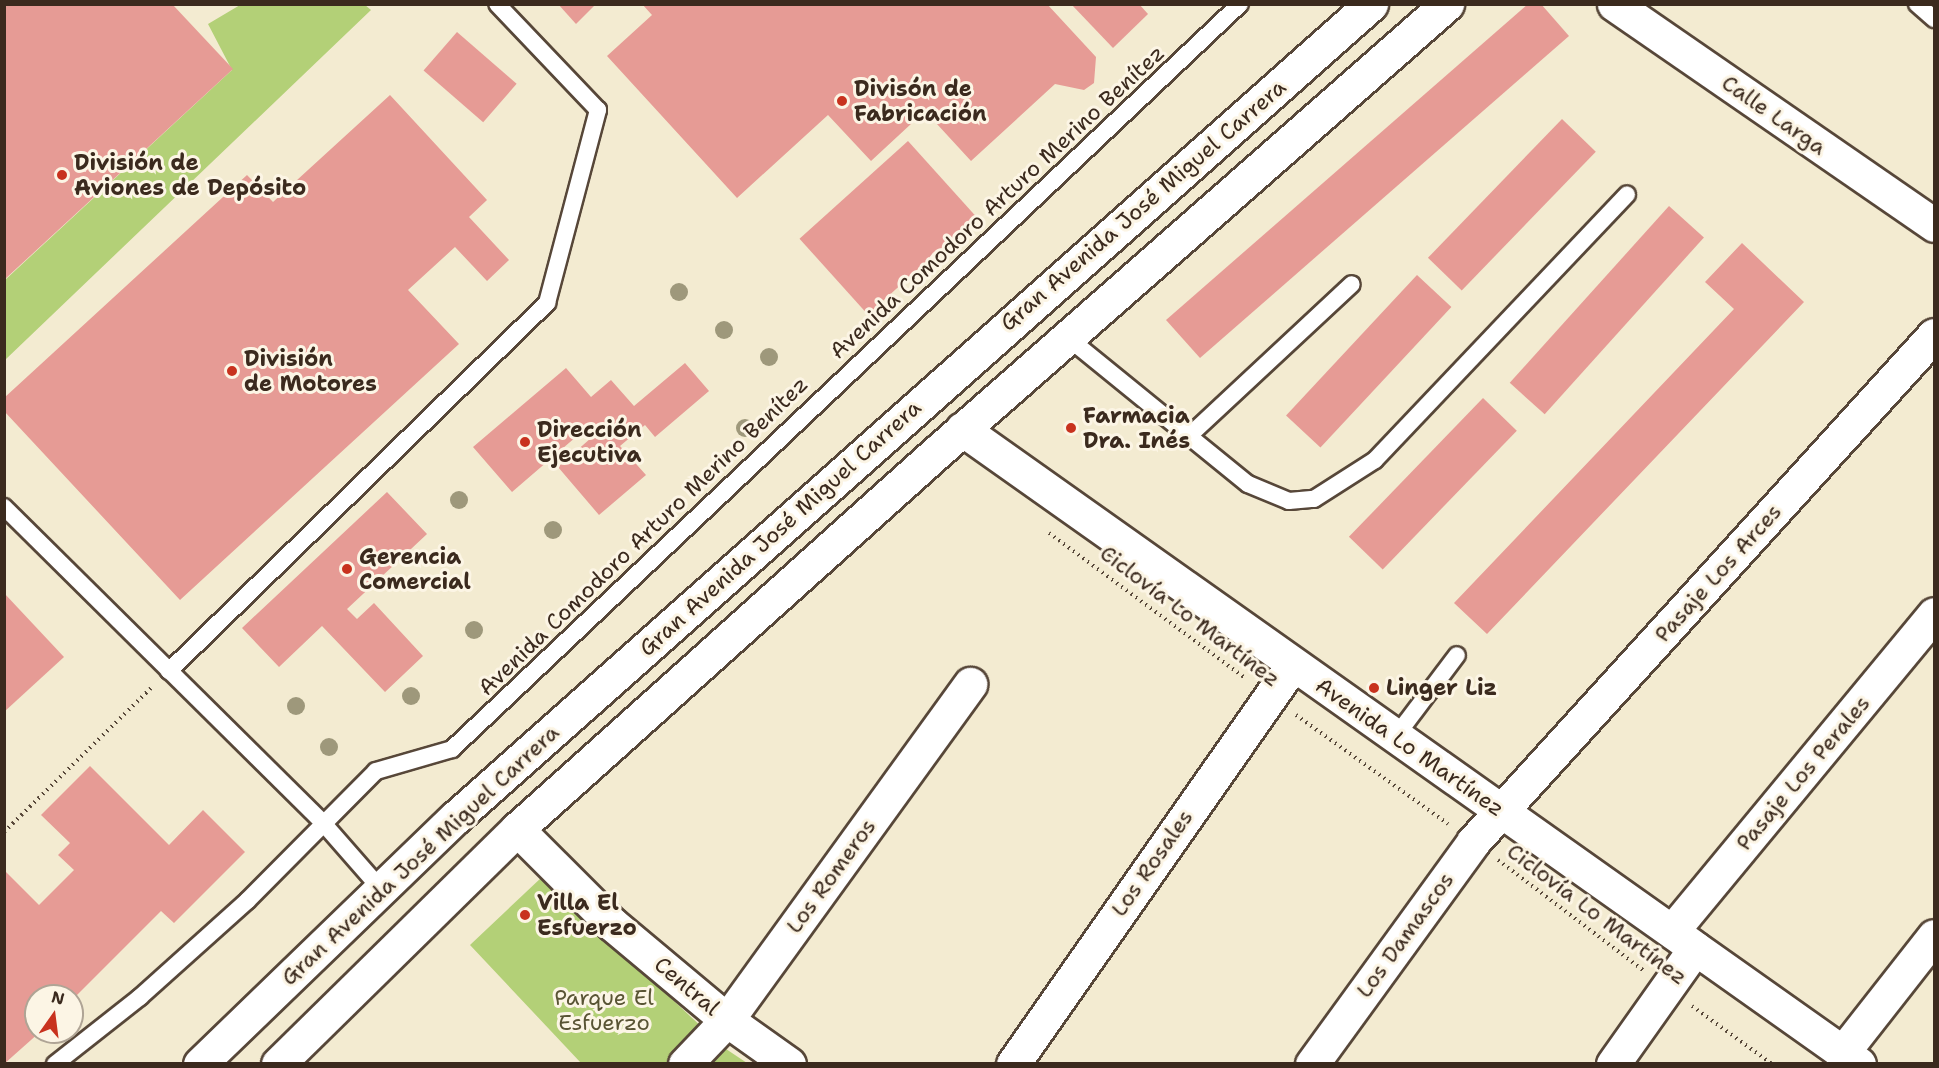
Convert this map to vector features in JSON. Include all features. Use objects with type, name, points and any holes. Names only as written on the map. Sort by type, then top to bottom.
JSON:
[{"type":"main road","name":"Gran Avenida José Miguel Carrera","points":[[200,1064],[456,817],[955,371],[1371,4]]},
{"type":"main road","points":[[278,1064],[517,829],[962,429],[1447,4]]},
{"type":"main road","name":"Calle Larga","points":[[1614,4],[1935,225]]},
{"type":"main road","name":"Pasaje Los Arces","points":[[1501,811],[1935,335]]},
{"type":"main road","points":[[955,371],[948,396],[955,420],[962,429]]},
{"type":"main road","name":"Avenida Lo Martínez","points":[[962,429],[1851,1058]]},
{"type":"main road","name":"Pasaje Los Perales","points":[[1613,1064],[1667,988],[1684,940],[1935,614]]},
{"type":"main road","name":"Los Rosales","points":[[1013,1064],[1293,664]]},
{"type":"main road","name":"Los Romeros","points":[[686,1064],[727,1020],[970,684]]},
{"type":"main road","name":"Los Damascos","points":[[1312,1064],[1473,842],[1501,811]]},
{"type":"main road","points":[[456,817],[486,819],[517,829]]},
{"type":"main road","name":"Central","points":[[517,829],[612,924],[727,1020],[789,1064]]},
{"type":"main road","points":[[1851,1058],[1935,936]]},
{"type":"lane","points":[[169,671],[547,303],[598,110],[496,4]]},
{"type":"lane","name":"Avenida Comodoro Arturo Merino Benítez","points":[[55,1064],[140,998],[324,824],[376,771],[452,749],[1240,4]]},
{"type":"lane","points":[[1917,4],[1935,20]]},
{"type":"lane","points":[[1067,337],[1190,435],[1210,456],[1248,484],[1289,501],[1314,499],[1375,460],[1627,194]]},
{"type":"lane","points":[[1190,435],[1352,284]]},
{"type":"lane","points":[[4,507],[324,824],[381,889]]},
{"type":"lane","points":[[1396,736],[1457,655]]},
{"type":"path","name":"Ciclovía Lo Martínez","points":[[1043,528],[1772,1064]]},
{"type":"path","points":[[4,832],[142,696]]},
{"type":"green space","points":[[240,5],[365,5],[371,10],[5,360],[5,280],[232,70],[208,24]]},
{"type":"green space","name":"Parque El Esfuerzo","points":[[542,877],[723,1047],[747,1063],[581,1063],[470,945]]},
{"type":"building","points":[[558,4],[596,4],[576,24]]},
{"type":"building","name":"Divisón de Fabricación","points":[[642,4],[1047,4],[1096,57],[1094,83],[1084,90],[1055,84],[971,161],[925,111],[871,161],[828,115],[737,198],[607,56],[652,15]]},
{"type":"building","points":[[1071,4],[1139,4],[1148,14],[1113,48]]},
{"type":"building","points":[[1528,4],[1541,4],[1569,36],[1200,358],[1166,320]]},
{"type":"building","name":"División de Aviones de Depósito","points":[[4,5],[173,5],[233,69],[4,280]]},
{"type":"building","points":[[457,32],[517,84],[483,122],[424,70]]},
{"type":"building","name":"División de Motores","points":[[390,95],[487,200],[469,217],[509,260],[487,281],[455,247],[408,290],[459,344],[180,600],[4,411],[4,398],[247,175],[273,202]]},
{"type":"building","points":[[1562,119],[1596,152],[1462,290],[1428,258]]},
{"type":"building","points":[[908,141],[976,217],[868,314],[800,239]]},
{"type":"building","points":[[1669,206],[1704,237],[1545,414],[1510,383]]},
{"type":"building","points":[[1742,243],[1804,302],[1487,634],[1454,603],[1734,309],[1705,282]]},
{"type":"building","points":[[1417,275],[1451,307],[1320,447],[1286,415]]},
{"type":"building","name":"Dirección Ejecutiva","points":[[685,363],[709,391],[655,437],[645,425],[620,446],[646,475],[599,515],[558,467],[591,438],[584,430],[512,492],[473,447],[566,368],[591,397],[611,380],[634,406]]},
{"type":"building","points":[[1483,398],[1517,431],[1383,569],[1349,537]]},
{"type":"building","name":"Gerencia Comercial","points":[[387,492],[427,534],[347,609],[357,619],[374,603],[423,656],[385,692],[322,626],[279,667],[242,628]]},
{"type":"building","points":[[4,593],[64,657],[4,712]]},
{"type":"building","points":[[90,766],[169,845],[203,810],[245,852],[174,923],[161,911],[84,988],[84,984],[24,984],[24,1044],[26,1044],[4,1064],[4,870],[39,905],[74,870],[58,855],[70,843],[41,815]]},
{"type":"place","name":"Divisón de Fabricación","points":[[842,101]]},
{"type":"place","name":"División de Aviones de Depósito","points":[[62,175]]},
{"type":"place","name":"División de Motores","points":[[232,371]]},
{"type":"place","name":"Farmacia Dra. Inés","points":[[1071,428]]},
{"type":"place","name":"Dirección Ejecutiva","points":[[525,442]]},
{"type":"place","name":"Gerencia Comercial","points":[[347,569]]},
{"type":"place","name":"Linger Liz","points":[[1374,688]]},
{"type":"place","name":"Villa El Esfuerzo","points":[[525,915]]}]
